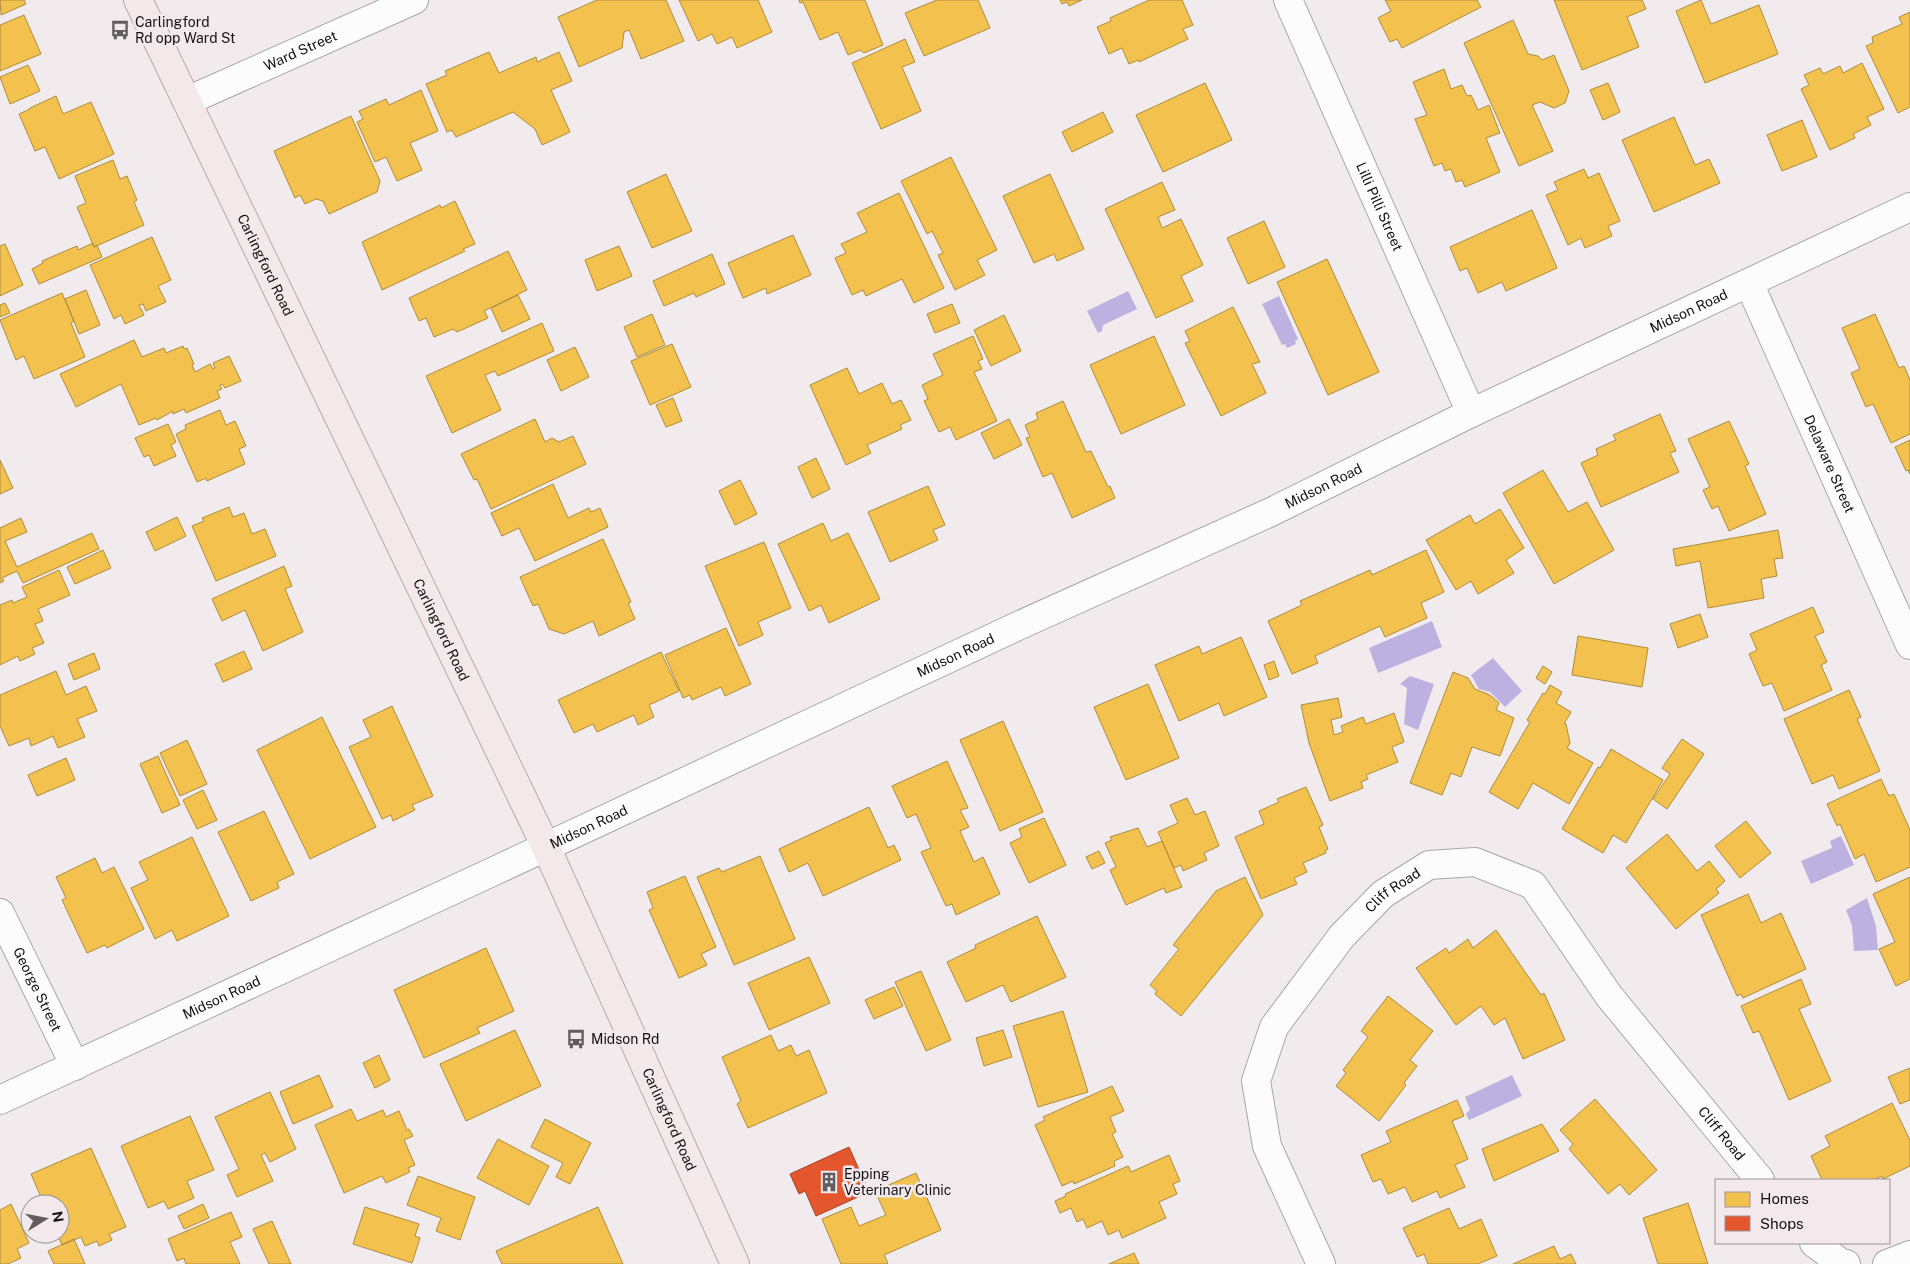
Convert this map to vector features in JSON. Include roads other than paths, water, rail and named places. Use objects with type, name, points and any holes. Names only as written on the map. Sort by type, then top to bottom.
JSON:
[{"type":"main road","name":"Carlingford Road","points":[[138,0],[546,847],[735,1264]]},
{"type":"street","name":"Ward Street","points":[[187,102],[414,0]]},
{"type":"street","name":"Lilli Pilli Street","points":[[1288,0],[1471,413]]},
{"type":"street","name":"Midson Road","points":[[0,1100],[1020,625],[1271,512],[1471,413],[1910,207]]},
{"type":"street","name":"Delaware Street","points":[[1749,283],[1910,645]]},
{"type":"street","name":"Cliff Road","points":[[1321,1264],[1268,1146],[1256,1081],[1274,1027],[1342,936],[1383,894],[1429,865],[1475,862],[1533,885],[1608,996],[1759,1179]]},
{"type":"street","name":"George Street","points":[[0,913],[74,1066]]},
{"type":"street","points":[[1815,1244],[1841,1263],[1846,1264]]},
{"type":"street","points":[[1887,1264],[1910,1256]]},
{"type":"place","name":"Carlingford Rd opp Ward St","points":[[120,30]]},
{"type":"place","name":"Midson Rd","points":[[576,1039]]},
{"type":"place","name":"Epping Veterinary Clinic","points":[[829,1182]]}]
